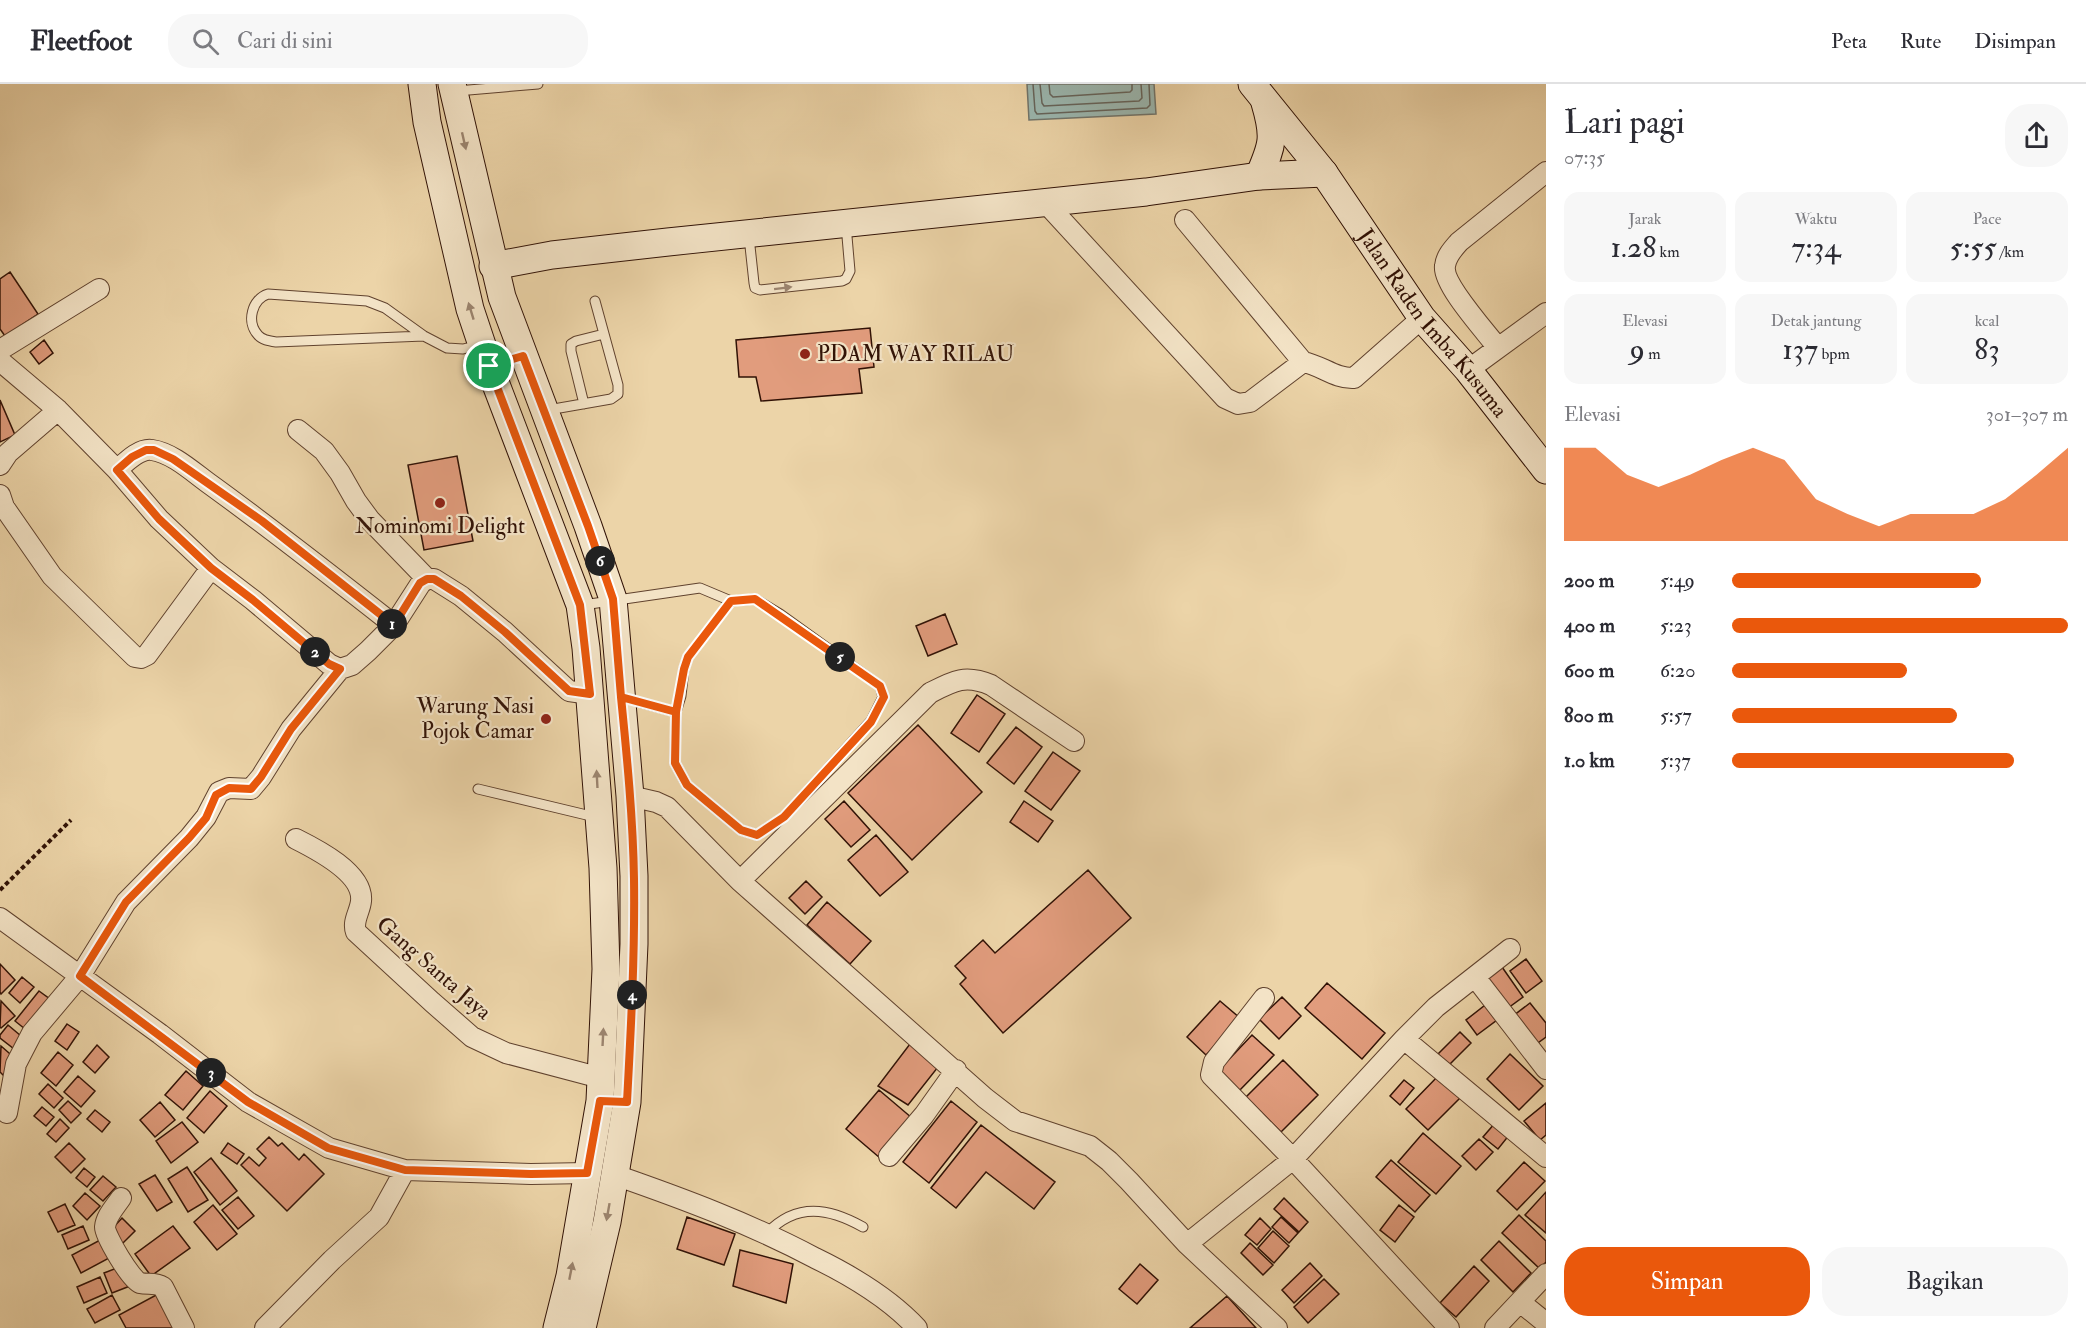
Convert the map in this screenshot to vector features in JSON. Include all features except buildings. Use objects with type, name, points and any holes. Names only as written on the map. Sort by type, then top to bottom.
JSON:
[{"type":"main road","points":[[422,84],[427,122],[466,291],[485,355],[580,605],[590,694],[602,851],[606,969],[601,1089],[570,1276],[557,1328]]},
{"type":"main road","points":[[453,88],[494,266],[523,356],[613,599],[630,796],[634,944],[627,1102],[607,1222],[582,1328]]},
{"type":"main road","points":[[1258,92],[1272,128],[1272,142],[1259,176]]},
{"type":"main road","name":"Jalan Raden Imba Kusuma","points":[[1258,92],[1324,172],[1422,318],[1468,370],[1546,470]]},
{"type":"main road","points":[[494,266],[552,255],[1044,201],[1146,192],[1259,176],[1324,172]]},
{"type":"main road","points":[[485,355],[523,356]]},
{"type":"main road","points":[[602,851],[633,852]]},
{"type":"main road","points":[[601,1089],[627,1102]]},
{"type":"street","points":[[1498,348],[1449,285],[1444,268],[1450,253],[1459,242],[1546,172]]},
{"type":"street","points":[[1044,201],[1225,399],[1238,404],[1250,402],[1303,362]]},
{"type":"street","points":[[1185,220],[1303,362],[1318,366],[1343,379],[1354,378],[1422,318]]},
{"type":"street","points":[[0,350],[99,289]]},
{"type":"street","points":[[1468,370],[1546,313]]},
{"type":"street","points":[[0,361],[58,410],[117,470],[159,519],[211,568],[329,664],[340,669]]},
{"type":"street","points":[[0,465],[8,453],[58,410]]},
{"type":"street","points":[[298,430],[324,450],[370,520],[427,579]]},
{"type":"street","points":[[117,470],[132,457],[146,450],[154,450],[173,459],[262,521],[394,625]]},
{"type":"street","points":[[1,504],[52,576],[135,657],[141,658],[147,655],[211,568]]},
{"type":"street","points":[[7,1113],[16,1064],[32,1033],[80,976],[126,902],[206,818],[216,795],[229,788],[251,789],[291,729],[340,669],[352,665],[394,625],[420,583],[427,579],[434,579],[461,596],[505,632],[569,691],[590,694]]},
{"type":"street","points":[[740,881],[930,693],[953,681],[979,680],[991,685],[1074,741]]},
{"type":"street","points":[[630,796],[667,807],[740,881],[985,1098],[1015,1121],[1090,1146],[1129,1180],[1187,1244],[1277,1328]]},
{"type":"street","name":"Gang Santa Jaya","points":[[296,838],[333,859],[354,881],[362,898],[354,925],[356,932],[472,1036],[506,1053],[601,1089]]},
{"type":"street","points":[[0,918],[248,1102],[328,1148],[405,1170],[531,1174],[587,1173]]},
{"type":"street","points":[[1187,1244],[1293,1159],[1436,1007],[1510,949]]},
{"type":"street","points":[[1475,977],[1546,1069]]},
{"type":"street","points":[[1264,998],[1214,1062],[1211,1076],[1293,1159],[1449,1328]]},
{"type":"street","points":[[1404,1039],[1546,1157]]},
{"type":"street","points":[[890,1156],[924,1115],[956,1070]]},
{"type":"street","points":[[265,1328],[332,1260],[379,1217],[405,1170]]},
{"type":"street","points":[[615,1175],[690,1201],[767,1233],[855,1278],[909,1319],[917,1328]]},
{"type":"street","points":[[121,1198],[108,1217],[105,1226],[107,1233],[135,1280],[163,1287],[184,1328]]},
{"type":"street","points":[[1495,1328],[1546,1274]]},
{"type":"street","points":[[1520,1302],[1546,1323]]},
{"type":"lane","points":[[453,88],[538,84]]},
{"type":"lane","points":[[748,233],[755,288],[766,291],[846,279],[850,271],[846,223]]},
{"type":"lane","points":[[424,336],[276,342],[267,340],[258,334],[252,322],[255,303],[260,297],[268,294],[367,301],[385,308],[424,336],[447,348],[485,355]]},
{"type":"lane","points":[[544,410],[611,399],[618,394],[618,386],[596,301]]},
{"type":"lane","points":[[584,404],[571,344],[604,334]]},
{"type":"lane","points":[[580,605],[700,588],[731,601],[755,599],[880,686],[884,697],[871,722],[784,817],[757,835],[741,830],[687,785],[675,763],[676,712],[688,657],[731,601]]},
{"type":"lane","points":[[621,697],[676,712]]},
{"type":"lane","points":[[478,789],[600,818]]},
{"type":"lane","points":[[767,1233],[779,1221],[811,1210],[847,1218],[863,1227]]},
{"type":"path","points":[[0,890],[70,820]]},
{"type":"water","points":[[1027,84],[1154,84],[1156,114],[1029,120]]},
{"type":"place","name":"PDAM WAY RILAU","points":[[805,354]]},
{"type":"place","name":"Nominomi Delight","points":[[440,503]]},
{"type":"place","name":"Warung Nasi Pojok Camar","points":[[546,719]]},
{"type":"route","points":[[489,366],[523,356],[588,526],[613,599],[621,697],[642,703],[676,712],[675,763],[687,785],[741,830],[757,835],[784,817],[871,722],[884,697],[880,686],[755,599],[731,601],[688,657],[676,712],[621,697],[630,796],[634,876],[634,944],[627,1102],[600,1101],[587,1173],[531,1174],[405,1170],[328,1148],[248,1102],[80,976],[126,902],[206,818],[216,795],[229,788],[251,789],[291,729],[340,669],[329,664],[211,568],[159,519],[117,470],[140,452],[154,450],[173,459],[262,521],[394,625],[420,583],[427,579],[434,579],[461,596],[505,632],[569,691],[590,694],[580,605],[489,366]]}]
